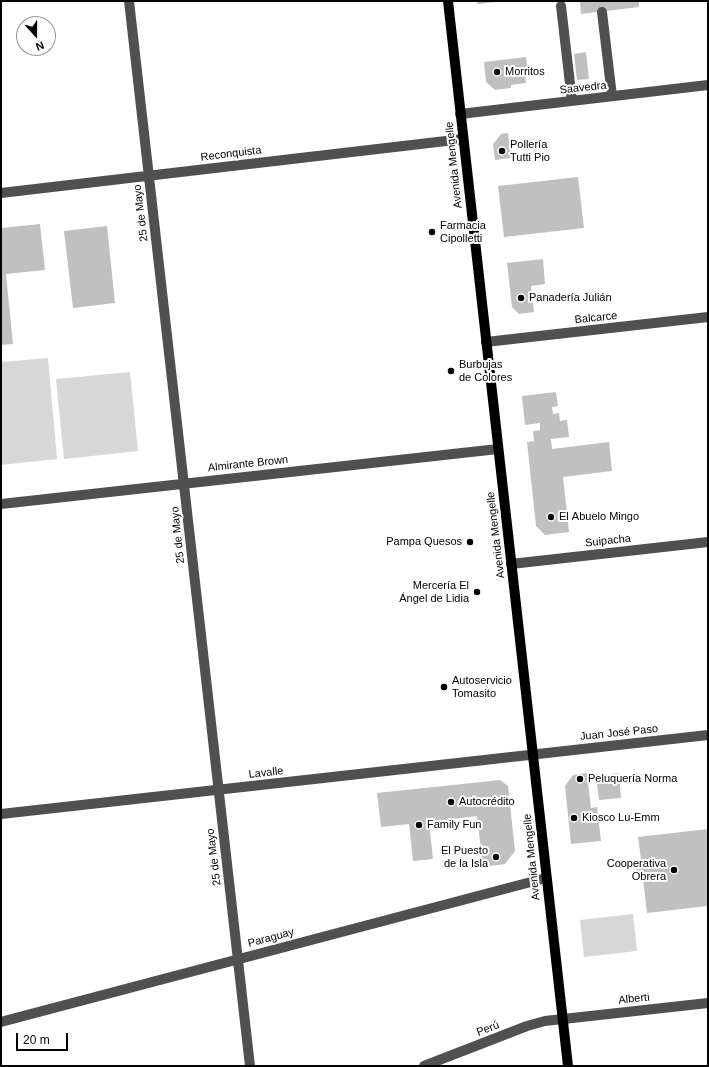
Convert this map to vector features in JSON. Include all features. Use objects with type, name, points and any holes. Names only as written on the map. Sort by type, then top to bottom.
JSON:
[{"type":"main road","name":"Avenida Mengelle","points":[[448,1],[568,1066]]},
{"type":"street","name":"25 de Mayo","points":[[129,1],[250,1066]]},
{"type":"street","points":[[561,6],[572,101]]},
{"type":"street","points":[[602,12],[612,96]]},
{"type":"street","name":"Saavedra","points":[[460,114],[708,85]]},
{"type":"street","name":"Reconquista","points":[[1,193],[463,139]]},
{"type":"street","name":"Balcarce","points":[[486,342],[708,317]]},
{"type":"street","name":"Almirante Brown","points":[[1,504],[498,449]]},
{"type":"street","name":"Suipacha","points":[[511,564],[708,542]]},
{"type":"street","name":"Juan José Paso","points":[[533,755],[708,735]]},
{"type":"street","name":"Lavalle","points":[[1,814],[533,755]]},
{"type":"street","name":"Paraguay","points":[[1,1022],[546,878]]},
{"type":"street","name":"Alberti","points":[[562,1018],[708,1002]]},
{"type":"street","name":"Perú","points":[[424,1066],[532,1025],[562,1018]]},
{"type":"shaded area","points":[[48,358],[57,459],[1,465],[1,362]]},
{"type":"shaded area","points":[[130,372],[138,451],[64,459],[56,379]]},
{"type":"shaded area","points":[[633,914],[637,951],[584,957],[580,920]]},
{"type":"building","points":[[477,1],[498,1],[498,2],[477,4]]},
{"type":"building","points":[[580,1],[639,1],[639,7],[581,14]]},
{"type":"building","points":[[586,52],[589,79],[577,80],[574,54]]},
{"type":"building","points":[[526,57],[528,75],[525,75],[526,83],[511,85],[511,88],[495,90],[486,82],[484,62]]},
{"type":"building","name":"Pollería Tutti Pio","points":[[508,133],[511,158],[495,160],[493,144],[501,134]]},
{"type":"building","points":[[578,177],[584,228],[504,237],[498,186]]},
{"type":"building","points":[[40,224],[45,270],[6,274],[13,344],[1,345],[1,228]]},
{"type":"building","points":[[107,226],[115,303],[73,308],[64,231]]},
{"type":"building","points":[[543,259],[545,284],[531,286],[534,312],[519,314],[512,307],[507,263]]},
{"type":"building","points":[[556,392],[558,406],[552,407],[553,414],[559,413],[560,421],[567,420],[569,437],[551,439],[552,449],[609,442],[612,471],[563,477],[569,532],[545,535],[536,526],[527,442],[534,441],[533,431],[540,430],[540,423],[525,425],[522,396]]},
{"type":"building","points":[[587,773],[591,808],[597,807],[601,841],[571,844],[565,786],[573,775]]},
{"type":"building","points":[[619,773],[621,798],[599,800],[596,776]]},
{"type":"building","points":[[500,780],[508,786],[515,851],[505,864],[483,867],[477,816],[429,822],[433,859],[413,861],[409,824],[381,827],[377,793]]},
{"type":"building","name":"Cooperativa Obrera","points":[[708,829],[708,906],[647,913],[643,879],[638,879],[636,868],[642,867],[638,837]]},
{"type":"place","name":"Morritos","points":[[497,72]]},
{"type":"place","name":"Pollería Tutti Pio","points":[[502,151]]},
{"type":"place","name":"Farmacia Cipolletti","points":[[432,232]]},
{"type":"place","name":"Panadería Julián","points":[[521,298]]},
{"type":"place","name":"Burbujas de Colores","points":[[451,371]]},
{"type":"place","name":"El Abuelo Mingo","points":[[551,517]]},
{"type":"place","name":"Pampa Quesos","points":[[470,542]]},
{"type":"place","name":"Mercería El Ángel de Lidia","points":[[477,592]]},
{"type":"place","name":"Autoservicio Tomasito","points":[[444,687]]},
{"type":"place","name":"Peluquería Norma","points":[[580,779]]},
{"type":"place","name":"Autocrédito","points":[[451,802]]},
{"type":"place","name":"Kiosco Lu-Emm","points":[[574,818]]},
{"type":"place","name":"Family Fun","points":[[419,825]]},
{"type":"place","name":"El Puesto de la Isla","points":[[496,857]]},
{"type":"place","name":"Cooperativa Obrera","points":[[674,870]]}]
